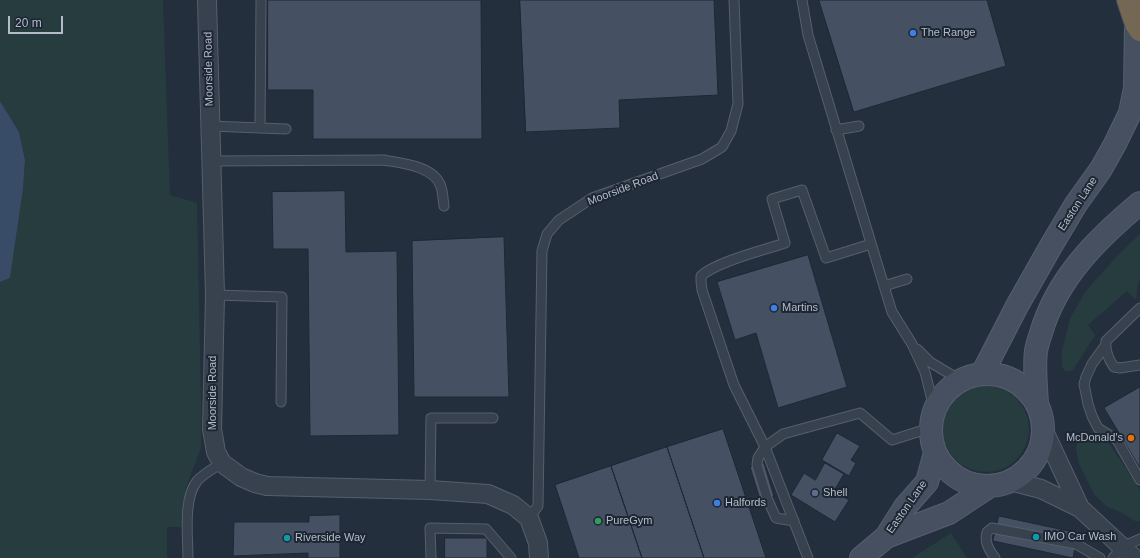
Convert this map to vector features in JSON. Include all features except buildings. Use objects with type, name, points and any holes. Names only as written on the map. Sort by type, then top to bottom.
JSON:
[{"type":"highway","points":[[1128,0],[1138,27]]},
{"type":"street","name":"Moorside Road","points":[[208,0],[210,161],[215,295],[212,429],[216,452],[222,463]]},
{"type":"street","name":"Easton Lane","points":[[982,374],[1017,306],[1076,204],[1101,169],[1130,113],[1135,88],[1138,27]]},
{"type":"street","points":[[1037,403],[1036,351],[1046,316],[1058,292],[1075,268],[1103,236],[1140,203]]},
{"type":"street","points":[[1000,483],[1021,474],[1030,465],[1037,454],[1042,442],[1042,416],[1037,403],[1027,390],[1014,380],[998,374],[971,376],[960,380],[945,392],[932,418],[931,441],[941,463],[958,478],[968,483],[1000,483],[1041,489],[1080,508]]},
{"type":"street","points":[[1043,429],[1080,508],[1123,554]]},
{"type":"street","name":"Easton Lane","points":[[886,537],[906,507],[927,482],[936,453]]},
{"type":"street","points":[[222,463],[241,477],[267,486],[430,490],[488,494],[513,505],[529,518],[538,543],[539,558]]},
{"type":"street","name":"Easton Lane","points":[[860,558],[886,537],[949,512],[1000,483]]},
{"type":"lane","points":[[260,128],[261,0]]},
{"type":"lane","name":"Moorside Road","points":[[529,518],[538,506],[542,251],[547,234],[559,220],[592,198],[702,159],[722,147],[731,130],[738,104],[734,0]]},
{"type":"lane","points":[[794,521],[776,518],[766,498],[757,465],[758,458],[765,447],[783,434],[860,413],[892,440],[932,418],[926,372],[912,344],[892,312],[808,34],[802,0]]},
{"type":"lane","points":[[210,126],[286,129]]},
{"type":"lane","points":[[836,130],[859,126]]},
{"type":"lane","points":[[210,161],[383,160],[397,162],[419,167],[435,177],[441,186],[444,206]]},
{"type":"lane","points":[[808,558],[765,447],[734,385],[702,290],[700,281],[701,276],[706,271],[725,263],[785,243],[772,199],[802,190],[826,258],[871,244]]},
{"type":"lane","points":[[884,286],[907,279]]},
{"type":"lane","points":[[215,295],[282,297],[280,402]]},
{"type":"lane","points":[[1140,308],[1106,341],[1105,346],[1092,364],[1084,384],[1088,404],[1098,428],[1117,440],[1140,480]]},
{"type":"lane","points":[[912,344],[930,362],[960,380]]},
{"type":"lane","points":[[1105,346],[1110,362],[1114,367],[1120,368],[1140,366]]},
{"type":"lane","points":[[430,490],[431,418],[493,418]]},
{"type":"lane","points":[[188,558],[189,505],[191,492],[197,481],[222,463]]},
{"type":"lane","points":[[431,558],[430,528],[486,529],[511,558]]},
{"type":"lane","points":[[995,558],[988,548],[985,538],[987,532],[992,528],[1076,544],[1100,558]]},
{"type":"lane","points":[[1123,554],[1140,539]]},
{"type":"green space","points":[[0,0],[163,0],[170,195],[197,203],[201,401],[201,448],[186,488],[182,527],[167,527],[167,558],[0,558],[0,282],[10,278],[23,189],[25,160],[19,132],[0,101]]},
{"type":"green space","points":[[1140,234],[1140,280],[1138,282],[1136,300],[1127,291],[1088,325],[1095,335],[1073,370],[1066,372],[1062,367],[1062,351],[1070,319],[1085,292],[1119,254]]},
{"type":"green space","points":[[986,386],[1003,389],[1017,398],[1026,412],[1029,429],[1026,446],[1017,460],[1003,469],[986,472],[969,469],[955,460],[946,446],[943,429],[946,412],[955,398],[969,389]]},
{"type":"green space","points":[[1083,430],[1096,438],[1109,443],[1140,490],[1140,521],[1135,521],[1106,506],[1094,494],[1079,464],[1076,448]]},
{"type":"green space","points":[[951,533],[967,558],[912,558]]},
{"type":"water","points":[[0,101],[19,132],[25,160],[23,189],[10,278],[0,282]]},
{"type":"place","name":"The Range","points":[[913,33]]},
{"type":"place","name":"Martins","points":[[774,308]]},
{"type":"place","name":"McDonald's","points":[[1131,438]]},
{"type":"place","name":"Shell","points":[[815,493]]},
{"type":"place","name":"Halfords","points":[[717,503]]},
{"type":"place","name":"PureGym","points":[[598,521]]},
{"type":"place","name":"IMO Car Wash","points":[[1036,537]]},
{"type":"place","name":"Riverside Way","points":[[287,538]]}]
